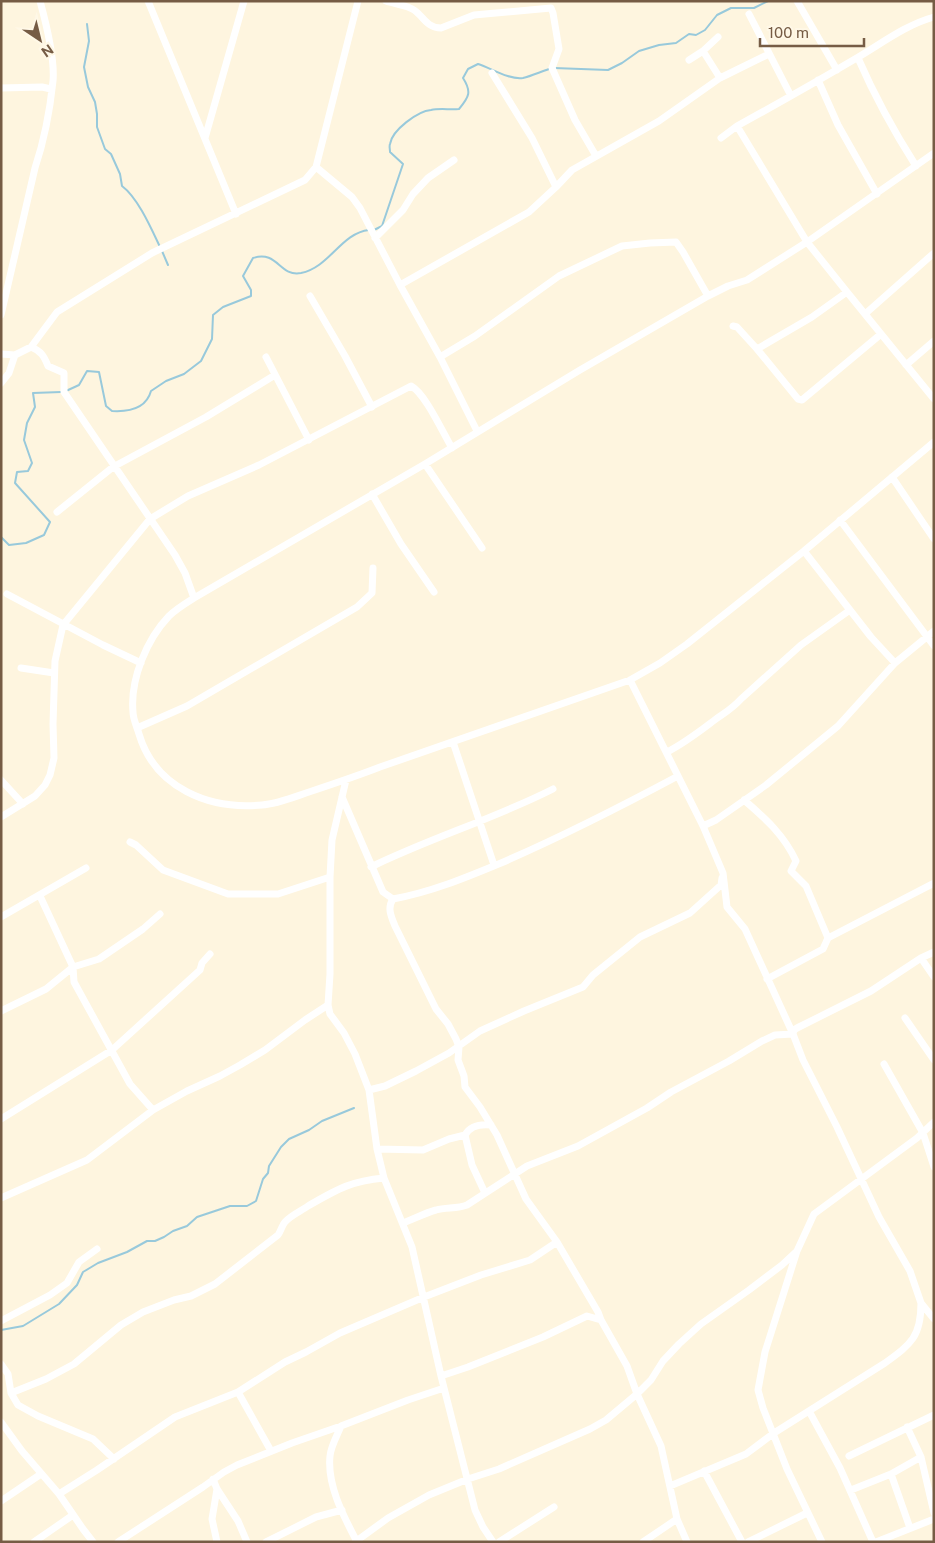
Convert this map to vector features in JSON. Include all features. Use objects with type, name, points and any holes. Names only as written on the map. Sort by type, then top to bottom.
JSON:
[{"type":"street","points":[[1,315],[35,168],[41,150],[52,89],[52,64],[40,1]]},
{"type":"street","points":[[148,1],[236,214]]},
{"type":"street","points":[[205,138],[244,1]]},
{"type":"street","points":[[1,354],[15,354],[31,347],[58,312],[161,248],[305,180],[316,166],[358,1]]},
{"type":"street","points":[[386,1],[412,8],[430,26],[435,28],[441,28],[474,14],[552,4],[559,50],[552,68],[575,120],[596,156]]},
{"type":"street","points":[[796,1],[837,70]]},
{"type":"street","points":[[749,14],[791,96]]},
{"type":"street","points":[[721,138],[737,126],[921,20],[934,18]]},
{"type":"street","points":[[689,60],[703,51],[718,37]]},
{"type":"street","points":[[703,51],[720,78]]},
{"type":"street","points":[[400,285],[529,212],[572,170],[659,121],[720,78],[769,54]]},
{"type":"street","points":[[858,58],[870,87],[893,130],[916,166]]},
{"type":"street","points":[[492,73],[532,138],[556,187]]},
{"type":"street","points":[[818,80],[838,125],[877,194]]},
{"type":"street","points":[[1,88],[29,86],[52,89]]},
{"type":"street","points":[[737,126],[807,242],[934,399]]},
{"type":"street","points":[[934,153],[807,242],[747,280],[728,286],[708,296],[194,598],[170,615],[157,630],[141,663],[133,692],[133,714],[142,744],[149,758],[167,780],[191,794],[216,803],[239,806],[263,805],[346,780],[630,680],[660,663],[687,644],[804,551],[934,442]]},
{"type":"street","points":[[374,236],[403,210],[413,194],[428,178],[454,160]]},
{"type":"street","points":[[316,166],[352,198],[365,218],[440,357],[477,431]]},
{"type":"street","points":[[440,357],[475,336],[559,276],[622,246],[650,242],[676,242],[708,296]]},
{"type":"street","points":[[865,314],[934,253]]},
{"type":"street","points":[[757,349],[812,317],[847,292]]},
{"type":"street","points":[[310,296],[372,407]]},
{"type":"street","points":[[733,326],[737,327],[757,349],[798,399],[802,400],[881,334]]},
{"type":"street","points":[[906,366],[934,341]]},
{"type":"street","points":[[31,347],[43,354],[48,366],[64,373],[64,392],[178,561],[185,573],[194,598]]},
{"type":"street","points":[[1,383],[9,373],[15,354]]},
{"type":"street","points":[[266,357],[309,440]]},
{"type":"street","points":[[58,512],[114,467],[206,417],[275,375]]},
{"type":"street","points":[[1,817],[36,796],[50,775],[54,758],[54,673],[63,624],[150,519],[188,496],[259,465],[309,440],[406,387],[416,388],[452,448]]},
{"type":"street","points":[[425,464],[482,548]]},
{"type":"street","points":[[892,477],[934,539]]},
{"type":"street","points":[[372,494],[401,544],[434,592]]},
{"type":"street","points":[[840,520],[934,646]]},
{"type":"street","points":[[804,551],[871,637],[894,663]]},
{"type":"street","points":[[137,728],[187,706],[302,641],[357,607],[372,594],[373,568]]},
{"type":"street","points":[[6,594],[141,663]]},
{"type":"street","points":[[667,752],[684,744],[732,709],[801,645],[850,610]]},
{"type":"street","points":[[703,826],[716,820],[766,785],[838,726],[894,663],[934,631]]},
{"type":"street","points":[[21,668],[54,673]]},
{"type":"street","points":[[630,680],[703,826],[723,873],[727,907],[745,929],[803,1060],[837,1126],[879,1217],[910,1271],[921,1303],[934,1319]]},
{"type":"street","points":[[453,742],[494,865]]},
{"type":"street","points":[[342,797],[383,892],[393,899],[425,892],[458,881],[544,844],[678,776]]},
{"type":"street","points":[[1,780],[23,804]]},
{"type":"street","points":[[346,780],[332,840],[328,1006],[330,1014],[344,1033],[355,1054],[369,1090],[384,1178],[412,1247],[441,1376],[476,1510],[483,1527],[493,1542]]},
{"type":"street","points":[[371,867],[397,854],[523,804],[553,789]]},
{"type":"street","points":[[744,800],[770,823],[790,848],[796,861],[791,871],[806,886],[828,938]]},
{"type":"street","points":[[130,842],[136,845],[163,870],[228,894],[278,894],[330,877]]},
{"type":"street","points":[[1,918],[86,868]]},
{"type":"street","points":[[369,1090],[385,1086],[416,1071],[459,1046],[480,1031],[583,987],[593,975],[640,937],[690,913],[721,885],[723,873]]},
{"type":"street","points":[[767,979],[823,949],[828,938],[934,882]]},
{"type":"street","points":[[40,896],[73,968],[74,982],[130,1084],[153,1110]]},
{"type":"street","points":[[393,899],[390,904],[390,912],[395,926],[436,1009],[448,1024],[459,1046],[458,1060],[464,1076],[465,1087],[480,1106],[491,1125],[509,1159],[530,1207],[557,1242],[627,1366],[637,1394],[661,1446],[677,1519],[687,1542]]},
{"type":"street","points":[[1,1011],[46,988],[73,968],[99,958],[143,929],[160,914]]},
{"type":"street","points":[[793,1034],[797,1028],[871,991],[921,958],[934,952]]},
{"type":"street","points":[[1,1119],[112,1050],[200,970],[202,963],[210,954]]},
{"type":"street","points":[[921,958],[934,977]]},
{"type":"street","points":[[1,1198],[87,1160],[153,1110],[186,1091],[240,1065],[328,1006]]},
{"type":"street","points":[[905,1018],[934,1060]]},
{"type":"street","points":[[403,1223],[436,1210],[449,1207],[460,1208],[527,1166],[578,1146],[762,1041],[775,1035],[793,1034]]},
{"type":"street","points":[[884,1064],[923,1133],[934,1166]]},
{"type":"street","points":[[822,1542],[787,1469],[763,1408],[758,1390],[765,1352],[797,1251],[814,1214],[923,1133],[934,1122]]},
{"type":"street","points":[[378,1149],[422,1150],[465,1135],[467,1131],[484,1124],[491,1125]]},
{"type":"street","points":[[465,1135],[472,1165],[485,1193]]},
{"type":"street","points":[[11,1393],[46,1379],[74,1364],[121,1325],[143,1312],[174,1300],[191,1296],[215,1284],[278,1235],[289,1218],[329,1194],[362,1180],[384,1178]]},
{"type":"street","points":[[59,1494],[175,1417],[238,1392],[278,1366],[340,1333],[481,1275],[530,1260],[557,1242]]},
{"type":"street","points":[[2,1319],[50,1295],[67,1283],[79,1262],[97,1249]]},
{"type":"street","points":[[341,1426],[330,1454],[330,1470],[334,1488],[355,1541],[388,1518],[428,1495],[499,1469],[590,1429],[606,1420],[651,1380],[678,1344],[701,1324],[782,1265],[797,1251]]},
{"type":"street","points":[[670,1486],[746,1454],[774,1433],[901,1351],[913,1339],[920,1327],[921,1303]]},
{"type":"street","points":[[441,1376],[543,1337],[582,1318],[588,1316],[601,1320]]},
{"type":"street","points":[[1,1364],[8,1374],[11,1393],[18,1405],[23,1409],[93,1439],[114,1459]]},
{"type":"street","points":[[118,1542],[237,1465],[444,1388]]},
{"type":"street","points":[[238,1392],[271,1451]]},
{"type":"street","points":[[809,1411],[840,1468],[875,1542],[934,1519]]},
{"type":"street","points":[[849,1456],[934,1415]]},
{"type":"street","points":[[1,1423],[22,1452],[59,1494],[93,1542]]},
{"type":"street","points":[[907,1427],[921,1457],[934,1512]]},
{"type":"street","points":[[851,1490],[891,1474],[921,1457]]},
{"type":"street","points":[[704,1472],[742,1542]]},
{"type":"street","points":[[1,1501],[41,1474]]},
{"type":"street","points":[[891,1474],[910,1528]]},
{"type":"street","points":[[213,1479],[217,1489],[238,1521],[247,1542]]},
{"type":"street","points":[[217,1489],[212,1519],[217,1542]]},
{"type":"street","points":[[499,1542],[554,1507]]},
{"type":"street","points":[[266,1542],[316,1517],[342,1510]]},
{"type":"street","points":[[748,1542],[808,1513]]},
{"type":"street","points":[[34,1542],[73,1515]]},
{"type":"street","points":[[643,1542],[677,1519]]},
{"type":"waterway","points":[[554,68],[608,70],[639,51],[659,45],[676,43],[689,34],[696,35],[705,30],[717,15],[731,8],[754,8],[768,1]]},
{"type":"waterway","points":[[87,24],[89,41],[84,67],[88,87],[95,102],[97,127],[105,149],[111,154],[120,174],[122,186],[139,206],[160,247]]},
{"type":"waterway","points":[[374,230],[382,226],[403,164],[390,152],[392,139],[400,127],[426,111],[459,109],[468,94],[468,87],[463,78],[468,69],[478,64],[506,76],[518,78],[549,69]]},
{"type":"waterway","points":[[66,391],[79,385],[87,371],[99,372],[106,406],[112,411],[125,411],[141,406],[149,397],[151,391],[166,381],[184,374],[201,361],[212,339],[213,315],[223,307],[251,296],[251,290],[243,276],[253,258],[268,258],[288,271],[301,273],[311,270],[320,264],[351,237],[359,232],[369,230]]},
{"type":"waterway","points":[[162,251],[168,265]]},
{"type":"waterway","points":[[1,537],[9,545],[26,543],[44,535],[50,522],[15,483],[17,472],[28,471],[32,463],[24,440],[27,423],[35,407],[33,393],[61,392]]},
{"type":"waterway","points":[[1,1330],[23,1326],[59,1304],[77,1285],[83,1272],[98,1263],[127,1252],[147,1241],[155,1241],[164,1237],[173,1231],[187,1226],[197,1217],[230,1206],[247,1206],[256,1201],[269,1166],[281,1147],[289,1139],[309,1130],[322,1121],[354,1108]]}]
